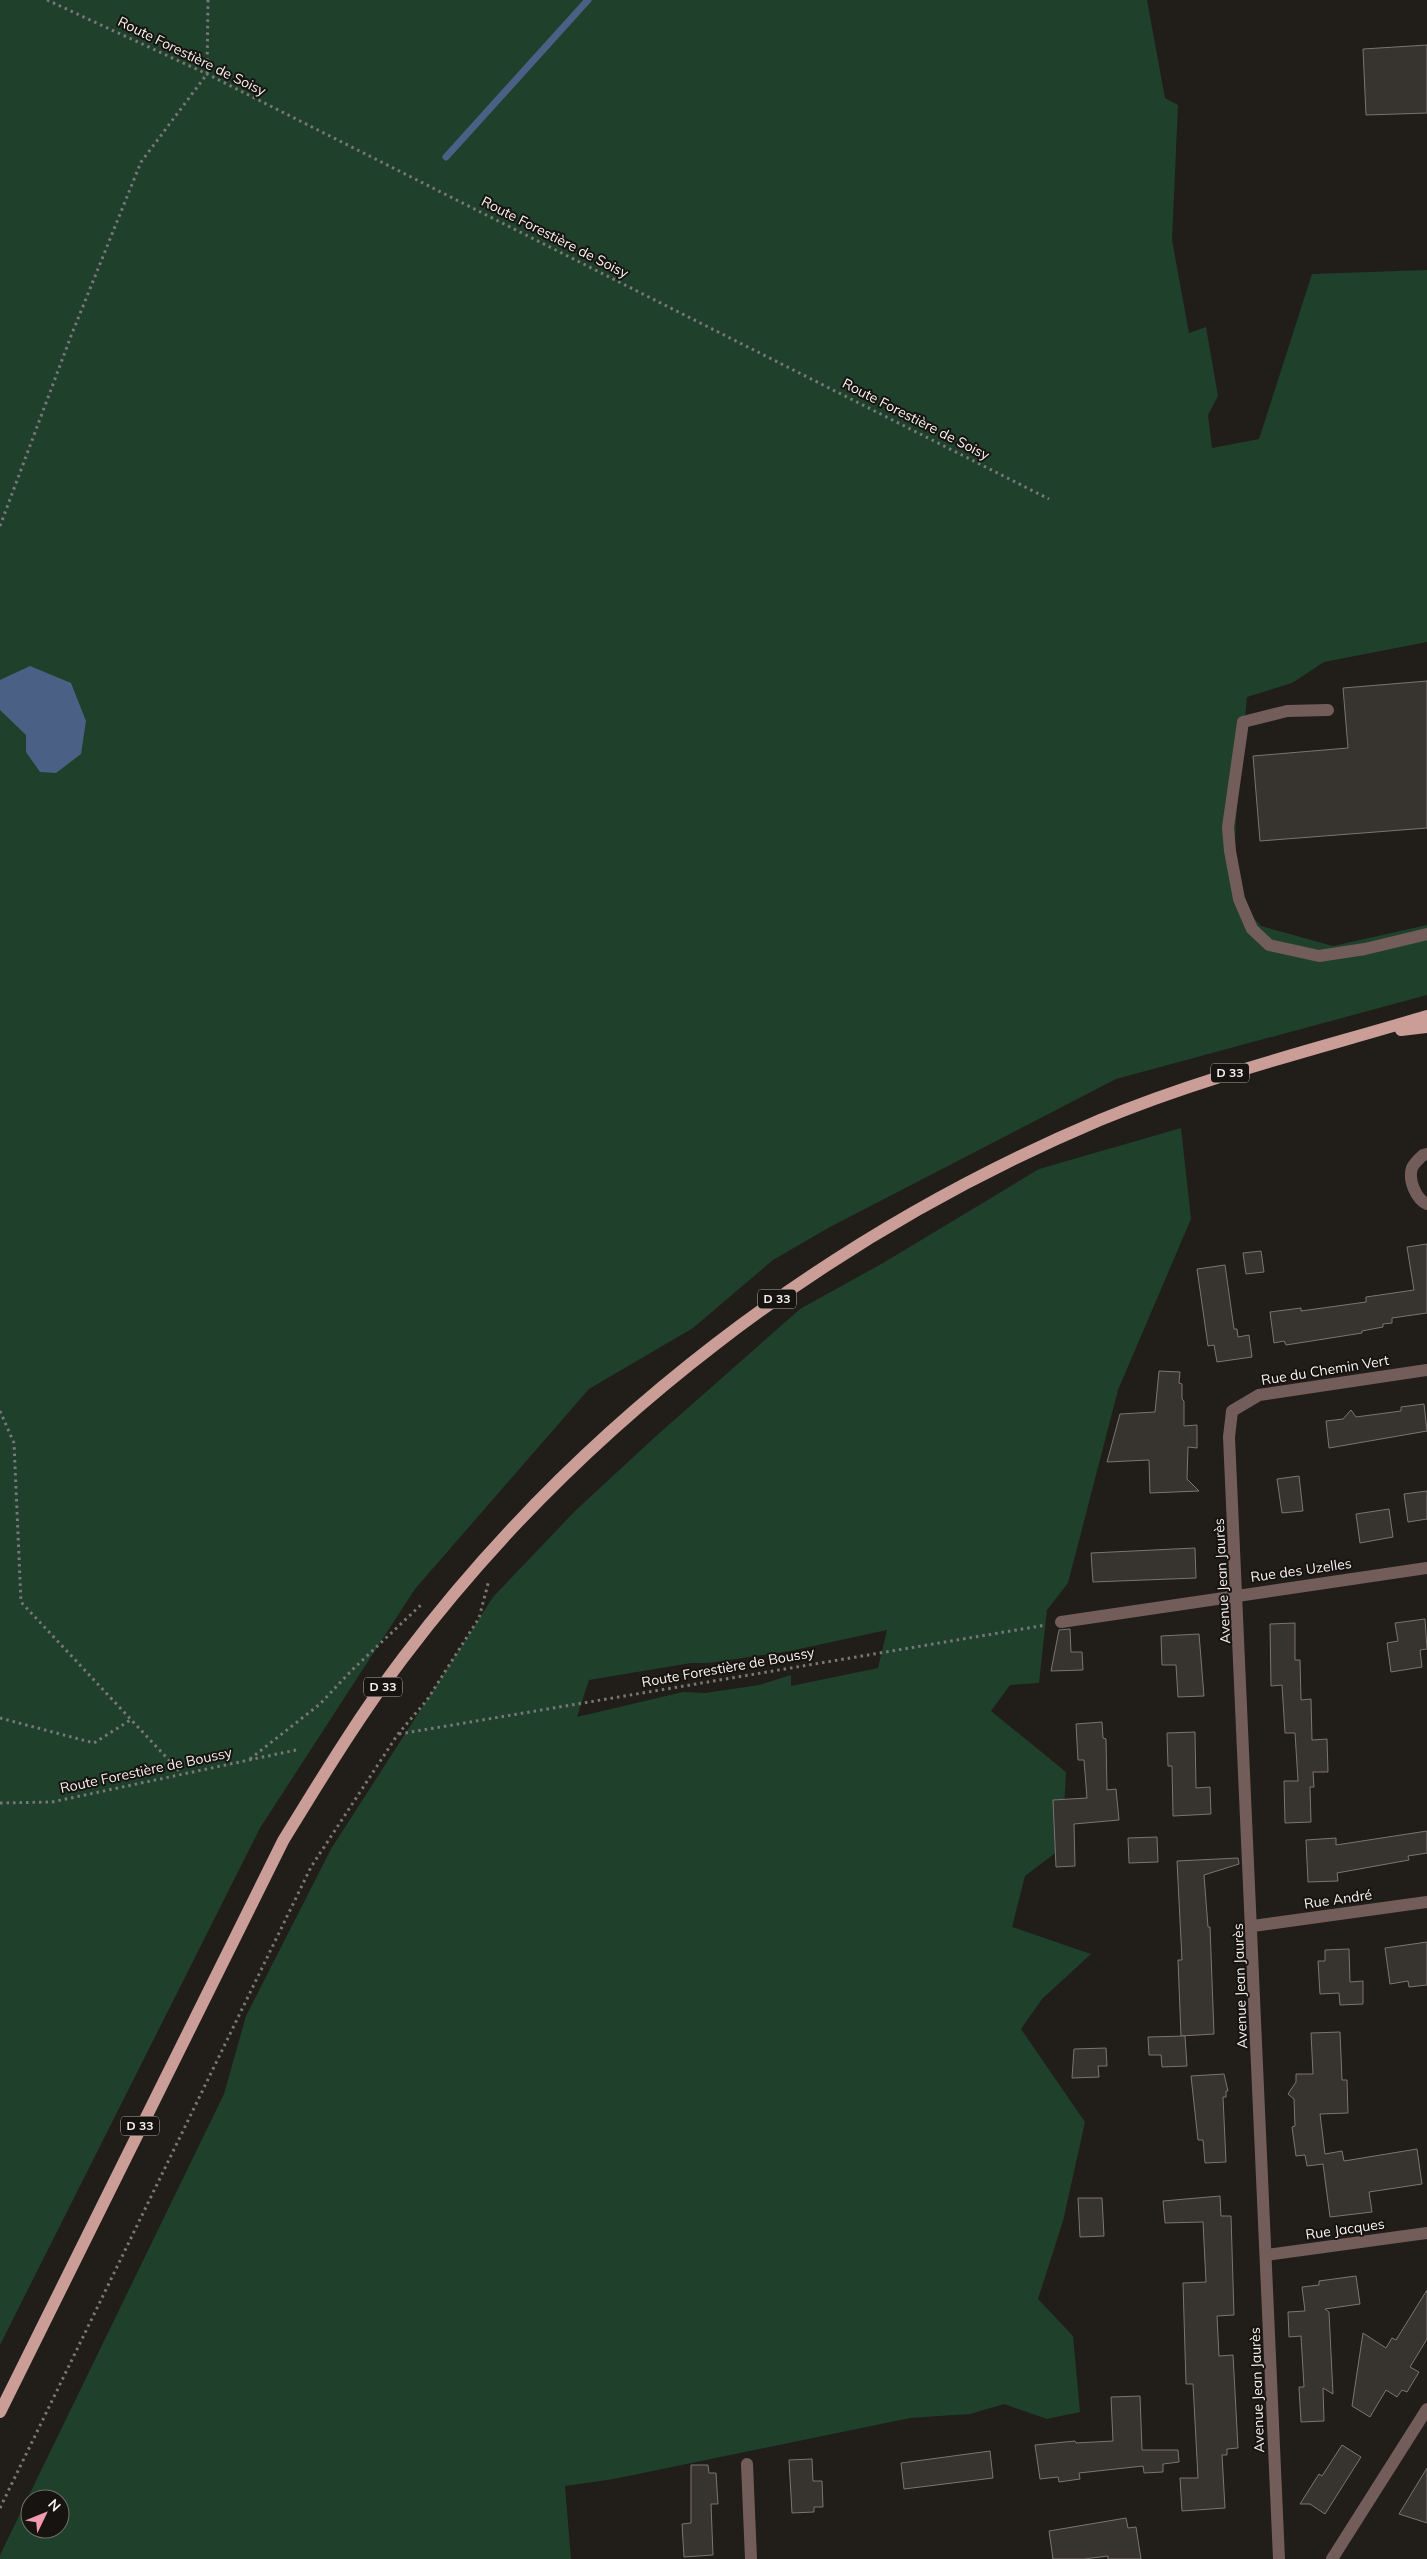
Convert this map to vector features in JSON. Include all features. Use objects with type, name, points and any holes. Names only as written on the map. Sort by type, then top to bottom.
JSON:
[{"type":"main road","name":"D 33","points":[[0,2412],[282,1841],[336,1755],[403,1658],[533,1507],[622,1422],[690,1365],[764,1309],[823,1267],[910,1215],[995,1168],[1102,1120],[1215,1078],[1427,1016]]},
{"type":"main road","name":"D 33","points":[[1362,1036],[1427,1027]]},
{"type":"street","points":[[1328,710],[1288,711],[1243,722],[1228,827],[1230,851],[1239,899],[1252,929],[1269,945],[1319,956],[1365,949],[1427,934]]},
{"type":"street","points":[[1427,1154],[1423,1155],[1412,1168],[1412,1184],[1421,1202],[1427,1204]]},
{"type":"street","name":"Rue du Chemin Vert","points":[[1232,1411],[1259,1395],[1427,1370]]},
{"type":"street","name":"Avenue Jean Jaurès","points":[[1232,1411],[1229,1438],[1253,1926],[1279,2559]]},
{"type":"street","name":"Rue des Uzelles","points":[[1061,1622],[1141,1612],[1238,1595],[1427,1568]]},
{"type":"street","name":"Rue André","points":[[1253,1926],[1427,1902]]},
{"type":"street","name":"Rue Jacques","points":[[1266,2255],[1427,2233]]},
{"type":"street","points":[[1332,2559],[1427,2410]]},
{"type":"street","points":[[747,2464],[750,2559]]},
{"type":"path","name":"Route Forestière de Soisy","points":[[47,0],[207,74],[1050,499]]},
{"type":"path","points":[[0,526],[68,345],[141,162],[207,74],[208,0]]},
{"type":"path","points":[[0,1411],[14,1443],[21,1602],[132,1719],[181,1774]]},
{"type":"path","points":[[0,2508],[311,1866],[398,1734],[427,1700],[479,1618],[499,1545]]},
{"type":"path","points":[[250,1759],[320,1704],[352,1670],[428,1598]]},
{"type":"path","name":"Route Forestière de Boussy","points":[[398,1734],[1061,1622]]},
{"type":"path","points":[[0,1718],[94,1743],[132,1719]]},
{"type":"path","name":"Route Forestière de Boussy","points":[[0,1803],[52,1802],[296,1750]]},
{"type":"green space","points":[[0,0],[1147,0],[1165,98],[1178,105],[1172,240],[1189,333],[1206,327],[1218,396],[1208,415],[1212,448],[1259,439],[1312,274],[1427,270],[1427,642],[1324,662],[1292,683],[1247,697],[1236,819],[1233,896],[1261,926],[1333,946],[1427,925],[1427,995],[1116,1079],[830,1227],[773,1260],[693,1328],[589,1389],[415,1589],[260,1828],[0,2345]]},
{"type":"green space","points":[[1181,1128],[1191,1219],[1118,1390],[1068,1583],[1047,1610],[1039,1683],[1010,1685],[991,1711],[1066,1772],[1062,1848],[1025,1876],[1012,1927],[1091,1954],[1042,1999],[1021,2029],[1085,2122],[1063,2221],[1038,2299],[1073,2336],[1080,2412],[1047,2419],[1004,2404],[970,2414],[910,2418],[614,2479],[565,2486],[571,2559],[0,2559],[0,2555],[20,2514],[20,2539],[70,2539],[70,2489],[32,2489],[224,2094],[246,2016],[331,1849],[493,1597],[575,1511],[655,1437],[800,1309],[883,1263],[1039,1169]],"holes":[[[887,1630],[878,1668],[791,1686],[791,1675],[759,1685],[705,1693],[683,1692],[577,1717],[589,1680],[691,1663],[709,1663],[790,1651]]]},
{"type":"water","points":[[30,666],[71,683],[86,721],[81,754],[56,773],[40,772],[26,752],[26,735],[0,710],[0,680]]},
{"type":"building","points":[[1427,45],[1427,113],[1366,115],[1363,49]]},
{"type":"building","points":[[1427,681],[1427,828],[1260,841],[1253,756],[1348,748],[1343,688]]},
{"type":"building","points":[[1427,1244],[1427,1313],[1392,1318],[1392,1323],[1383,1324],[1383,1327],[1362,1331],[1362,1333],[1286,1345],[1284,1341],[1274,1343],[1270,1312],[1301,1308],[1301,1311],[1366,1302],[1366,1297],[1414,1290],[1407,1247]]},
{"type":"building","points":[[1261,1251],[1264,1272],[1246,1274],[1243,1253]]},
{"type":"building","points":[[1225,1265],[1234,1329],[1237,1329],[1238,1337],[1249,1335],[1252,1357],[1217,1362],[1214,1345],[1208,1346],[1197,1269]]},
{"type":"building","points":[[1159,1371],[1180,1372],[1179,1383],[1182,1384],[1182,1399],[1184,1401],[1184,1426],[1197,1425],[1197,1448],[1188,1447],[1187,1479],[1199,1491],[1150,1493],[1149,1460],[1107,1462],[1120,1414],[1155,1412]]},
{"type":"building","points":[[1424,1404],[1427,1431],[1329,1448],[1326,1421],[1343,1419],[1351,1410],[1356,1417],[1401,1411],[1401,1407]]},
{"type":"building","points":[[1299,1476],[1303,1511],[1282,1513],[1277,1479]]},
{"type":"building","points":[[1427,1491],[1427,1519],[1408,1522],[1404,1494]]},
{"type":"building","points":[[1389,1509],[1393,1537],[1360,1543],[1356,1514]]},
{"type":"building","points":[[1195,1548],[1196,1578],[1093,1582],[1091,1553]]},
{"type":"building","points":[[1425,1619],[1427,1649],[1420,1650],[1422,1667],[1391,1672],[1387,1643],[1398,1641],[1395,1623]]},
{"type":"building","points":[[1295,1623],[1295,1660],[1300,1660],[1301,1700],[1311,1699],[1312,1740],[1327,1739],[1328,1772],[1313,1772],[1314,1787],[1310,1787],[1311,1822],[1285,1823],[1284,1781],[1298,1781],[1295,1733],[1285,1733],[1282,1685],[1271,1686],[1270,1624]]},
{"type":"building","points":[[1070,1629],[1071,1652],[1082,1652],[1083,1670],[1051,1671],[1059,1630]]},
{"type":"building","points":[[1199,1634],[1204,1696],[1178,1697],[1176,1665],[1162,1665],[1161,1636]]},
{"type":"building","points":[[1102,1722],[1103,1738],[1106,1739],[1107,1790],[1116,1789],[1119,1820],[1074,1824],[1075,1866],[1056,1867],[1053,1800],[1087,1798],[1084,1760],[1078,1760],[1076,1724]]},
{"type":"building","points":[[1195,1732],[1196,1788],[1210,1787],[1211,1814],[1173,1816],[1172,1766],[1168,1766],[1167,1733]]},
{"type":"building","points":[[1427,1831],[1427,1853],[1408,1856],[1409,1860],[1337,1873],[1338,1881],[1308,1882],[1306,1840],[1336,1838],[1336,1845]]},
{"type":"building","points":[[1157,1837],[1158,1862],[1129,1863],[1128,1838]]},
{"type":"building","points":[[1238,1858],[1239,1864],[1204,1875],[1208,1927],[1210,1927],[1214,2034],[1181,2036],[1178,1960],[1182,1960],[1177,1861]]},
{"type":"building","points":[[1427,1942],[1427,1985],[1409,1987],[1408,1981],[1390,1984],[1385,1948]]},
{"type":"building","points":[[1349,1949],[1350,1982],[1363,1981],[1363,2004],[1340,2005],[1339,1993],[1320,1994],[1318,1961],[1325,1961],[1325,1950]]},
{"type":"building","points":[[1340,2032],[1342,2080],[1347,2080],[1348,2113],[1320,2114],[1325,2154],[1342,2151],[1344,2161],[1417,2149],[1422,2184],[1369,2192],[1372,2212],[1330,2217],[1323,2164],[1307,2166],[1305,2155],[1296,2156],[1292,2127],[1295,2126],[1294,2099],[1288,2094],[1296,2082],[1296,2074],[1313,2074],[1311,2033]]},
{"type":"building","points":[[1185,2036],[1187,2066],[1162,2067],[1161,2055],[1149,2055],[1148,2037]]},
{"type":"building","points":[[1106,2048],[1107,2066],[1098,2066],[1099,2077],[1072,2078],[1074,2049]]},
{"type":"building","points":[[1224,2074],[1228,2091],[1226,2091],[1226,2097],[1223,2097],[1226,2162],[1205,2163],[1203,2140],[1198,2140],[1191,2076]]},
{"type":"building","points":[[1220,2196],[1221,2216],[1231,2216],[1234,2315],[1217,2316],[1219,2356],[1233,2355],[1238,2448],[1227,2449],[1227,2455],[1222,2455],[1225,2508],[1182,2511],[1180,2478],[1198,2478],[1193,2384],[1186,2384],[1183,2283],[1206,2282],[1203,2222],[1165,2223],[1163,2201]]},
{"type":"building","points":[[1078,2198],[1102,2198],[1104,2236],[1080,2237]]},
{"type":"building","points":[[1356,2276],[1360,2304],[1325,2309],[1329,2312],[1333,2394],[1323,2388],[1324,2421],[1301,2422],[1299,2387],[1304,2387],[1301,2336],[1289,2337],[1288,2312],[1305,2311],[1302,2287],[1319,2285],[1319,2281]]},
{"type":"building","points":[[1427,2290],[1427,2339],[1410,2367],[1419,2372],[1407,2392],[1402,2390],[1397,2397],[1386,2390],[1370,2417],[1352,2406],[1363,2333],[1386,2348],[1392,2338],[1396,2340]]},
{"type":"building","points":[[1140,2396],[1142,2450],[1178,2450],[1179,2462],[1163,2464],[1163,2472],[1144,2473],[1143,2466],[1079,2473],[1080,2479],[1059,2482],[1058,2477],[1040,2479],[1035,2445],[1075,2441],[1076,2443],[1113,2441],[1111,2397]]},
{"type":"building","points":[[1342,2445],[1361,2457],[1325,2514],[1310,2504],[1300,2504],[1319,2474],[1322,2476]]},
{"type":"building","points":[[990,2451],[993,2478],[904,2489],[901,2463]]},
{"type":"building","points":[[812,2459],[813,2481],[822,2481],[823,2507],[814,2507],[814,2512],[792,2513],[789,2460]]},
{"type":"building","points":[[691,2465],[708,2465],[709,2473],[716,2473],[718,2504],[711,2504],[713,2555],[684,2557],[682,2524],[691,2523]]},
{"type":"building","points":[[1427,2468],[1427,2523],[1399,2514]]},
{"type":"building","points":[[1126,2518],[1128,2528],[1136,2527],[1141,2559],[1108,2559],[1108,2556],[1084,2559],[1053,2559],[1049,2531]]},
{"type":"waterway","points":[[446,157],[588,0]]}]
